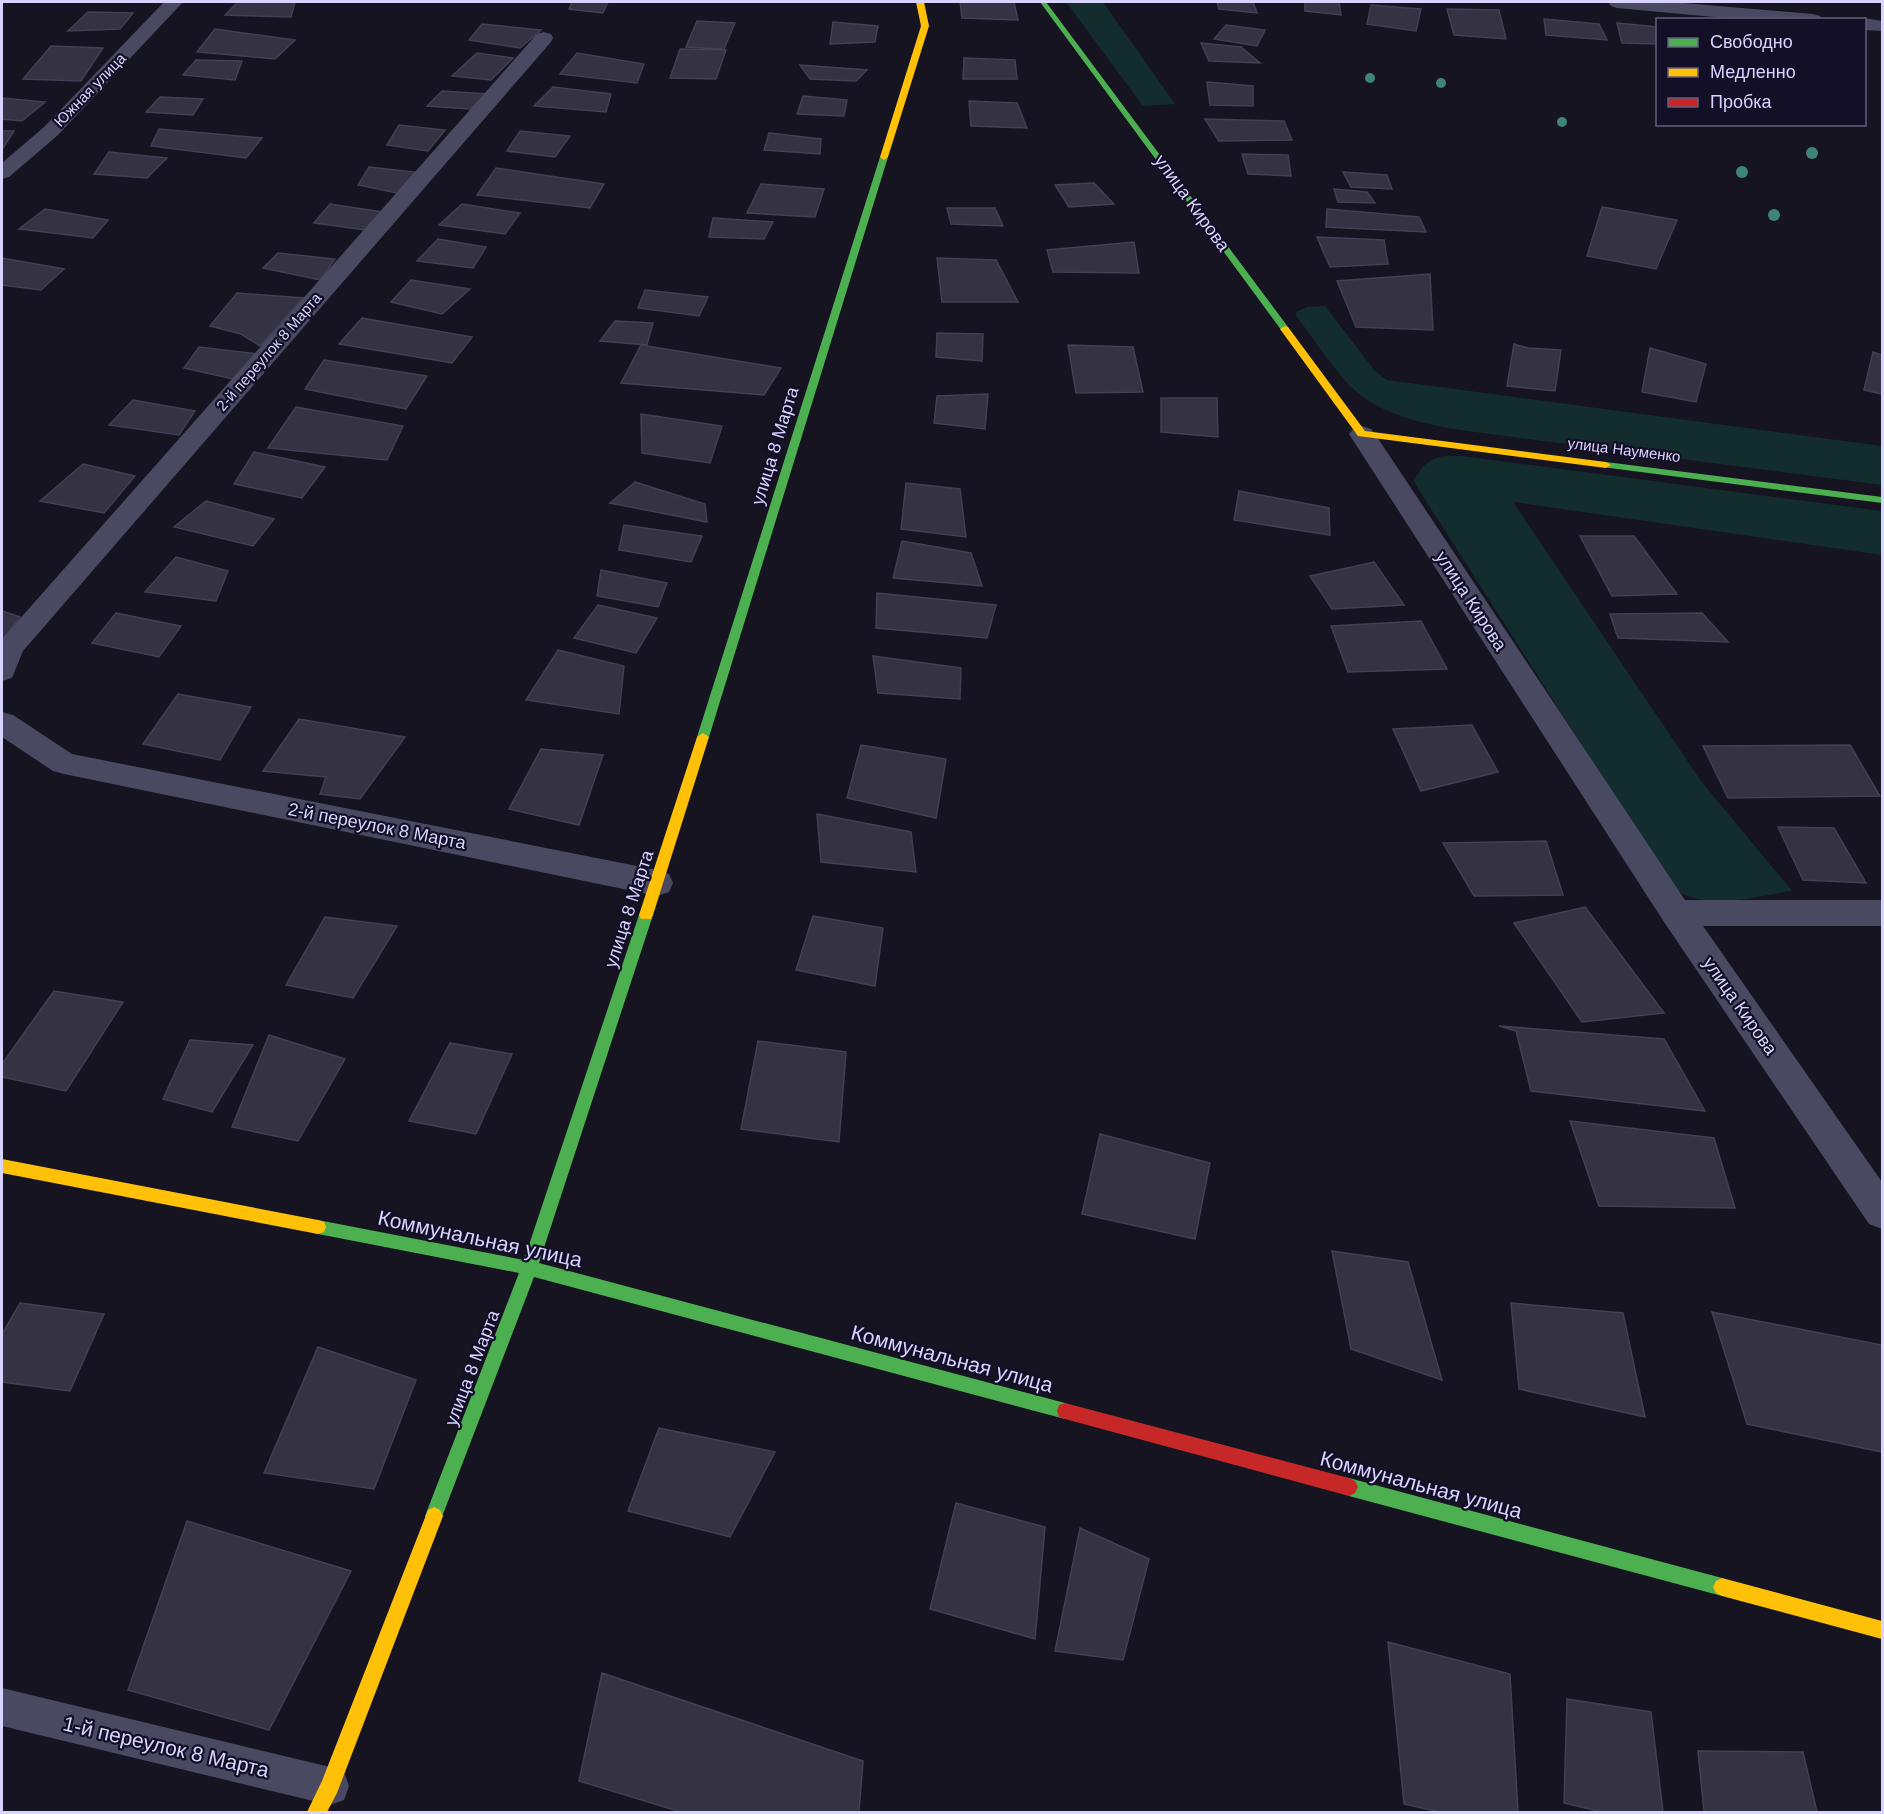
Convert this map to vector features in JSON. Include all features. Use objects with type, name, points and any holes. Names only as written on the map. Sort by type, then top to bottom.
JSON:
[{"type":"street","name":"Южная улица","points":[[2,173],[51,131],[174,2]]},
{"type":"street","name":"улица 8 Марта","points":[[324,1799],[530,1268],[657,883],[925,26],[920,2]]},
{"type":"street","name":"улица Кирова","points":[[1043,2],[1362,434],[1676,913],[1882,1212]]},
{"type":"street","points":[[1617,2],[1791,18]]},
{"type":"street","points":[[1866,24],[1882,26]]},
{"type":"street","name":"2-й переулок 8 Марта","points":[[2,671],[10,648],[544,38]]},
{"type":"street","name":"улица Науменко","points":[[1362,434],[1882,500]]},
{"type":"street","name":"2-й переулок 8 Марта","points":[[2,723],[64,763],[657,883]]},
{"type":"street","points":[[1676,913],[1882,913]]},
{"type":"street","name":"Коммунальная улица","points":[[2,1166],[530,1268],[1882,1630]]},
{"type":"lane","name":"1-й переулок 8 Марта","points":[[2,1707],[324,1799]]},
{"type":"green space","points":[[1066,2],[1103,2],[1175,104],[1143,106]]},
{"type":"green space","points":[[1325,306],[1375,371],[1387,380],[1882,446],[1882,485],[1475,432],[1441,427],[1406,418],[1374,404],[1347,383],[1296,316],[1296,312],[1307,307]]},
{"type":"green space","points":[[1443,456],[1462,456],[1882,511],[1882,555],[1513,502],[1701,781],[1792,891],[1747,899],[1717,901],[1687,896],[1674,889],[1414,481],[1426,464]]},
{"type":"building","points":[[238,2],[295,2],[291,17],[225,15]]},
{"type":"building","points":[[572,2],[608,2],[603,13],[569,9]]},
{"type":"building","points":[[960,2],[1014,2],[1018,20],[962,18]]},
{"type":"building","points":[[1217,2],[1253,2],[1257,13],[1219,9]]},
{"type":"building","points":[[1305,2],[1339,2],[1341,15],[1305,11]]},
{"type":"building","points":[[1371,5],[1421,9],[1416,31],[1367,24]]},
{"type":"building","points":[[1447,9],[1499,10],[1506,39],[1454,35]]},
{"type":"building","points":[[88,12],[133,13],[120,29],[68,31]]},
{"type":"building","points":[[1544,19],[1599,24],[1607,40],[1546,35]]},
{"type":"building","points":[[697,21],[735,23],[724,49],[686,47]]},
{"type":"building","points":[[833,22],[878,26],[875,42],[830,44]]},
{"type":"building","points":[[1617,23],[1656,27],[1656,44],[1622,43]]},
{"type":"building","points":[[482,24],[541,30],[520,48],[469,40]]},
{"type":"building","points":[[1226,25],[1265,30],[1257,46],[1214,39]]},
{"type":"building","points":[[215,29],[295,40],[275,59],[197,52]]},
{"type":"building","points":[[1201,43],[1241,47],[1260,63],[1209,61]]},
{"type":"building","points":[[51,46],[103,48],[81,81],[23,79]]},
{"type":"building","points":[[680,49],[726,50],[716,79],[670,78]]},
{"type":"building","points":[[477,53],[513,58],[491,80],[452,76]]},
{"type":"building","points":[[577,53],[644,64],[637,83],[560,74]]},
{"type":"building","points":[[964,58],[1015,60],[1017,79],[963,79]]},
{"type":"building","points":[[196,60],[242,61],[235,80],[183,75]]},
{"type":"building","points":[[800,65],[867,70],[856,81],[810,79]]},
{"type":"building","points":[[1207,82],[1253,86],[1253,106],[1210,105]]},
{"type":"building","points":[[553,87],[611,94],[606,112],[534,106]]},
{"type":"building","points":[[442,91],[487,94],[470,109],[427,106]]},
{"type":"building","points":[[803,96],[847,100],[844,116],[797,114]]},
{"type":"building","points":[[160,97],[203,99],[193,115],[146,112]]},
{"type":"building","points":[[2,98],[45,102],[22,121],[2,119]]},
{"type":"building","points":[[969,101],[1017,103],[1027,128],[971,126]]},
{"type":"building","points":[[1205,119],[1284,121],[1292,140],[1219,141]]},
{"type":"building","points":[[399,125],[445,130],[428,151],[387,145]]},
{"type":"building","points":[[159,129],[262,138],[246,158],[151,146]]},
{"type":"building","points":[[2,131],[14,131],[2,150]]},
{"type":"building","points":[[520,131],[570,136],[555,157],[507,151]]},
{"type":"building","points":[[769,133],[821,139],[820,154],[764,150]]},
{"type":"building","points":[[109,152],[167,158],[147,178],[94,174]]},
{"type":"building","points":[[1242,154],[1288,155],[1291,176],[1248,174]]},
{"type":"building","points":[[369,167],[415,172],[397,193],[358,185]]},
{"type":"building","points":[[496,168],[604,184],[590,208],[477,195]]},
{"type":"building","points":[[1343,172],[1387,175],[1392,189],[1351,187]]},
{"type":"building","points":[[1094,183],[1114,204],[1069,207],[1055,185]]},
{"type":"building","points":[[761,184],[824,189],[815,217],[747,213]]},
{"type":"building","points":[[1334,189],[1367,192],[1375,203],[1338,202]]},
{"type":"building","points":[[330,204],[383,212],[365,230],[314,223]]},
{"type":"building","points":[[462,204],[520,213],[505,234],[439,225]]},
{"type":"building","points":[[1602,207],[1677,220],[1656,269],[1587,256]]},
{"type":"building","points":[[947,208],[995,208],[1003,226],[951,224]]},
{"type":"building","points":[[45,209],[108,220],[93,238],[19,229]]},
{"type":"building","points":[[1327,209],[1419,217],[1426,232],[1326,227]]},
{"type":"building","points":[[713,218],[773,222],[764,239],[709,237]]},
{"type":"building","points":[[1317,237],[1384,240],[1388,264],[1330,267]]},
{"type":"building","points":[[438,239],[486,247],[473,268],[417,261]]},
{"type":"building","points":[[1134,242],[1139,273],[1053,272],[1047,250]]},
{"type":"building","points":[[278,253],[335,259],[320,280],[263,268]]},
{"type":"building","points":[[2,258],[64,269],[41,290],[2,285]]},
{"type":"building","points":[[937,258],[996,260],[1018,302],[942,302]]},
{"type":"building","points":[[1430,274],[1433,330],[1356,327],[1337,281]]},
{"type":"building","points":[[411,280],[470,289],[442,314],[391,302]]},
{"type":"building","points":[[645,290],[708,297],[699,316],[638,308]]},
{"type":"building","points":[[237,293],[303,298],[260,346],[241,334],[210,326]]},
{"type":"building","points":[[362,318],[472,337],[452,363],[339,344]]},
{"type":"building","points":[[615,321],[653,323],[647,345],[600,341]]},
{"type":"building","points":[[937,333],[983,334],[982,361],[936,357]]},
{"type":"building","points":[[1514,344],[1528,348],[1561,350],[1555,391],[1507,386]]},
{"type":"building","points":[[641,345],[781,368],[764,395],[621,383]]},
{"type":"building","points":[[1068,345],[1133,347],[1143,392],[1076,393]]},
{"type":"building","points":[[199,347],[259,354],[233,379],[184,368]]},
{"type":"building","points":[[1650,348],[1706,364],[1696,402],[1642,392]]},
{"type":"building","points":[[1873,352],[1882,355],[1882,394],[1864,390]]},
{"type":"building","points":[[324,360],[427,376],[406,409],[305,389]]},
{"type":"building","points":[[988,394],[985,429],[934,423],[937,396]]},
{"type":"building","points":[[1161,398],[1217,398],[1218,437],[1161,432]]},
{"type":"building","points":[[133,400],[195,411],[179,435],[109,425]]},
{"type":"building","points":[[296,407],[403,426],[387,460],[268,448]]},
{"type":"building","points":[[641,414],[722,426],[710,463],[642,453]]},
{"type":"building","points":[[254,452],[325,467],[302,498],[234,484]]},
{"type":"building","points":[[83,464],[135,476],[104,513],[40,501]]},
{"type":"building","points":[[635,482],[705,504],[707,522],[610,503]]},
{"type":"building","points":[[906,483],[960,489],[966,537],[901,529]]},
{"type":"building","points":[[1239,491],[1329,508],[1330,535],[1234,520]]},
{"type":"building","points":[[206,501],[274,519],[253,546],[174,527]]},
{"type":"building","points":[[624,525],[702,536],[691,562],[619,550]]},
{"type":"building","points":[[1580,536],[1634,536],[1677,594],[1612,596]]},
{"type":"building","points":[[902,541],[971,553],[982,586],[893,578]]},
{"type":"building","points":[[176,557],[228,571],[216,601],[145,592]]},
{"type":"building","points":[[1374,562],[1404,605],[1332,609],[1310,576]]},
{"type":"building","points":[[601,570],[667,583],[658,607],[597,596]]},
{"type":"building","points":[[877,593],[996,605],[987,638],[876,628]]},
{"type":"building","points":[[598,605],[657,618],[636,653],[574,638]]},
{"type":"building","points":[[2,611],[20,617],[2,640]]},
{"type":"building","points":[[116,613],[181,626],[159,657],[92,643]]},
{"type":"building","points":[[1702,613],[1728,642],[1618,638],[1610,614]]},
{"type":"building","points":[[1421,621],[1447,669],[1348,672],[1331,626]]},
{"type":"building","points":[[558,650],[624,666],[619,714],[526,700]]},
{"type":"building","points":[[873,656],[961,668],[960,699],[878,693]]},
{"type":"building","points":[[178,694],[251,707],[220,760],[143,744]]},
{"type":"building","points":[[299,719],[405,737],[360,799],[320,794],[326,777],[263,771]]},
{"type":"building","points":[[1472,725],[1498,772],[1421,791],[1393,729]]},
{"type":"building","points":[[861,745],[946,759],[936,818],[847,798]]},
{"type":"building","points":[[1850,745],[1880,796],[1728,798],[1703,746]]},
{"type":"building","points":[[541,749],[603,755],[579,825],[509,809]]},
{"type":"building","points":[[817,814],[911,832],[916,872],[821,862]]},
{"type":"building","points":[[1778,827],[1834,828],[1866,883],[1803,880]]},
{"type":"building","points":[[1546,841],[1563,895],[1474,896],[1443,843]]},
{"type":"building","points":[[1585,907],[1664,1013],[1582,1022],[1514,923]]},
{"type":"building","points":[[813,916],[883,928],[875,986],[796,970]]},
{"type":"building","points":[[325,917],[397,926],[353,998],[286,985]]},
{"type":"building","points":[[54,991],[123,1002],[66,1091],[2,1077],[2,1064]]},
{"type":"building","points":[[1499,1026],[1664,1039],[1705,1111],[1531,1091],[1516,1031]]},
{"type":"building","points":[[269,1035],[345,1059],[298,1141],[232,1127]]},
{"type":"building","points":[[190,1040],[253,1045],[212,1112],[163,1099]]},
{"type":"building","points":[[758,1041],[846,1052],[839,1142],[741,1129]]},
{"type":"building","points":[[450,1043],[512,1054],[476,1134],[409,1121]]},
{"type":"building","points":[[1570,1121],[1714,1138],[1735,1208],[1599,1206]]},
{"type":"building","points":[[1100,1134],[1210,1163],[1195,1239],[1082,1214]]},
{"type":"building","points":[[1332,1251],[1408,1262],[1442,1380],[1351,1349]]},
{"type":"building","points":[[20,1303],[104,1314],[70,1391],[2,1382],[2,1334]]},
{"type":"building","points":[[1511,1303],[1623,1313],[1645,1417],[1519,1389]]},
{"type":"building","points":[[1712,1312],[1882,1345],[1882,1452],[1747,1424]]},
{"type":"building","points":[[318,1347],[416,1380],[374,1489],[264,1473]]},
{"type":"building","points":[[659,1428],[775,1452],[730,1537],[628,1511]]},
{"type":"building","points":[[956,1503],[1045,1527],[1035,1639],[930,1609]]},
{"type":"building","points":[[187,1521],[351,1571],[269,1730],[128,1690]]},
{"type":"building","points":[[1080,1528],[1149,1559],[1123,1660],[1055,1651]]},
{"type":"building","points":[[1388,1642],[1510,1674],[1518,1812],[1439,1812],[1404,1804]]},
{"type":"building","points":[[602,1673],[863,1761],[859,1812],[681,1812],[579,1781]]},
{"type":"building","points":[[1567,1699],[1651,1712],[1663,1812],[1602,1812],[1564,1803]]},
{"type":"building","points":[[1698,1751],[1803,1752],[1817,1812],[1704,1812]]},
{"type":"traffic: fast","points":[[1043,2],[1285,329]]},
{"type":"traffic: fast","points":[[703,737],[884,157]]},
{"type":"traffic: fast","points":[[1606,465],[1882,500]]},
{"type":"traffic: fast","points":[[434,1516],[529,1268],[646,915]]},
{"type":"traffic: fast","points":[[318,1227],[529,1268],[1065,1411]]},
{"type":"traffic: fast","points":[[1349,1487],[1722,1587]]},
{"type":"traffic: slow","points":[[884,157],[925,26],[920,2]]},
{"type":"traffic: slow","points":[[1285,329],[1362,434],[1606,465]]},
{"type":"traffic: slow","points":[[646,915],[703,737]]},
{"type":"traffic: slow","points":[[2,1166],[318,1227]]},
{"type":"traffic: slow","points":[[317,1812],[330,1786],[434,1516]]},
{"type":"traffic: slow","points":[[1722,1587],[1882,1630]]},
{"type":"traffic: jam","points":[[1065,1411],[1349,1487]]}]
